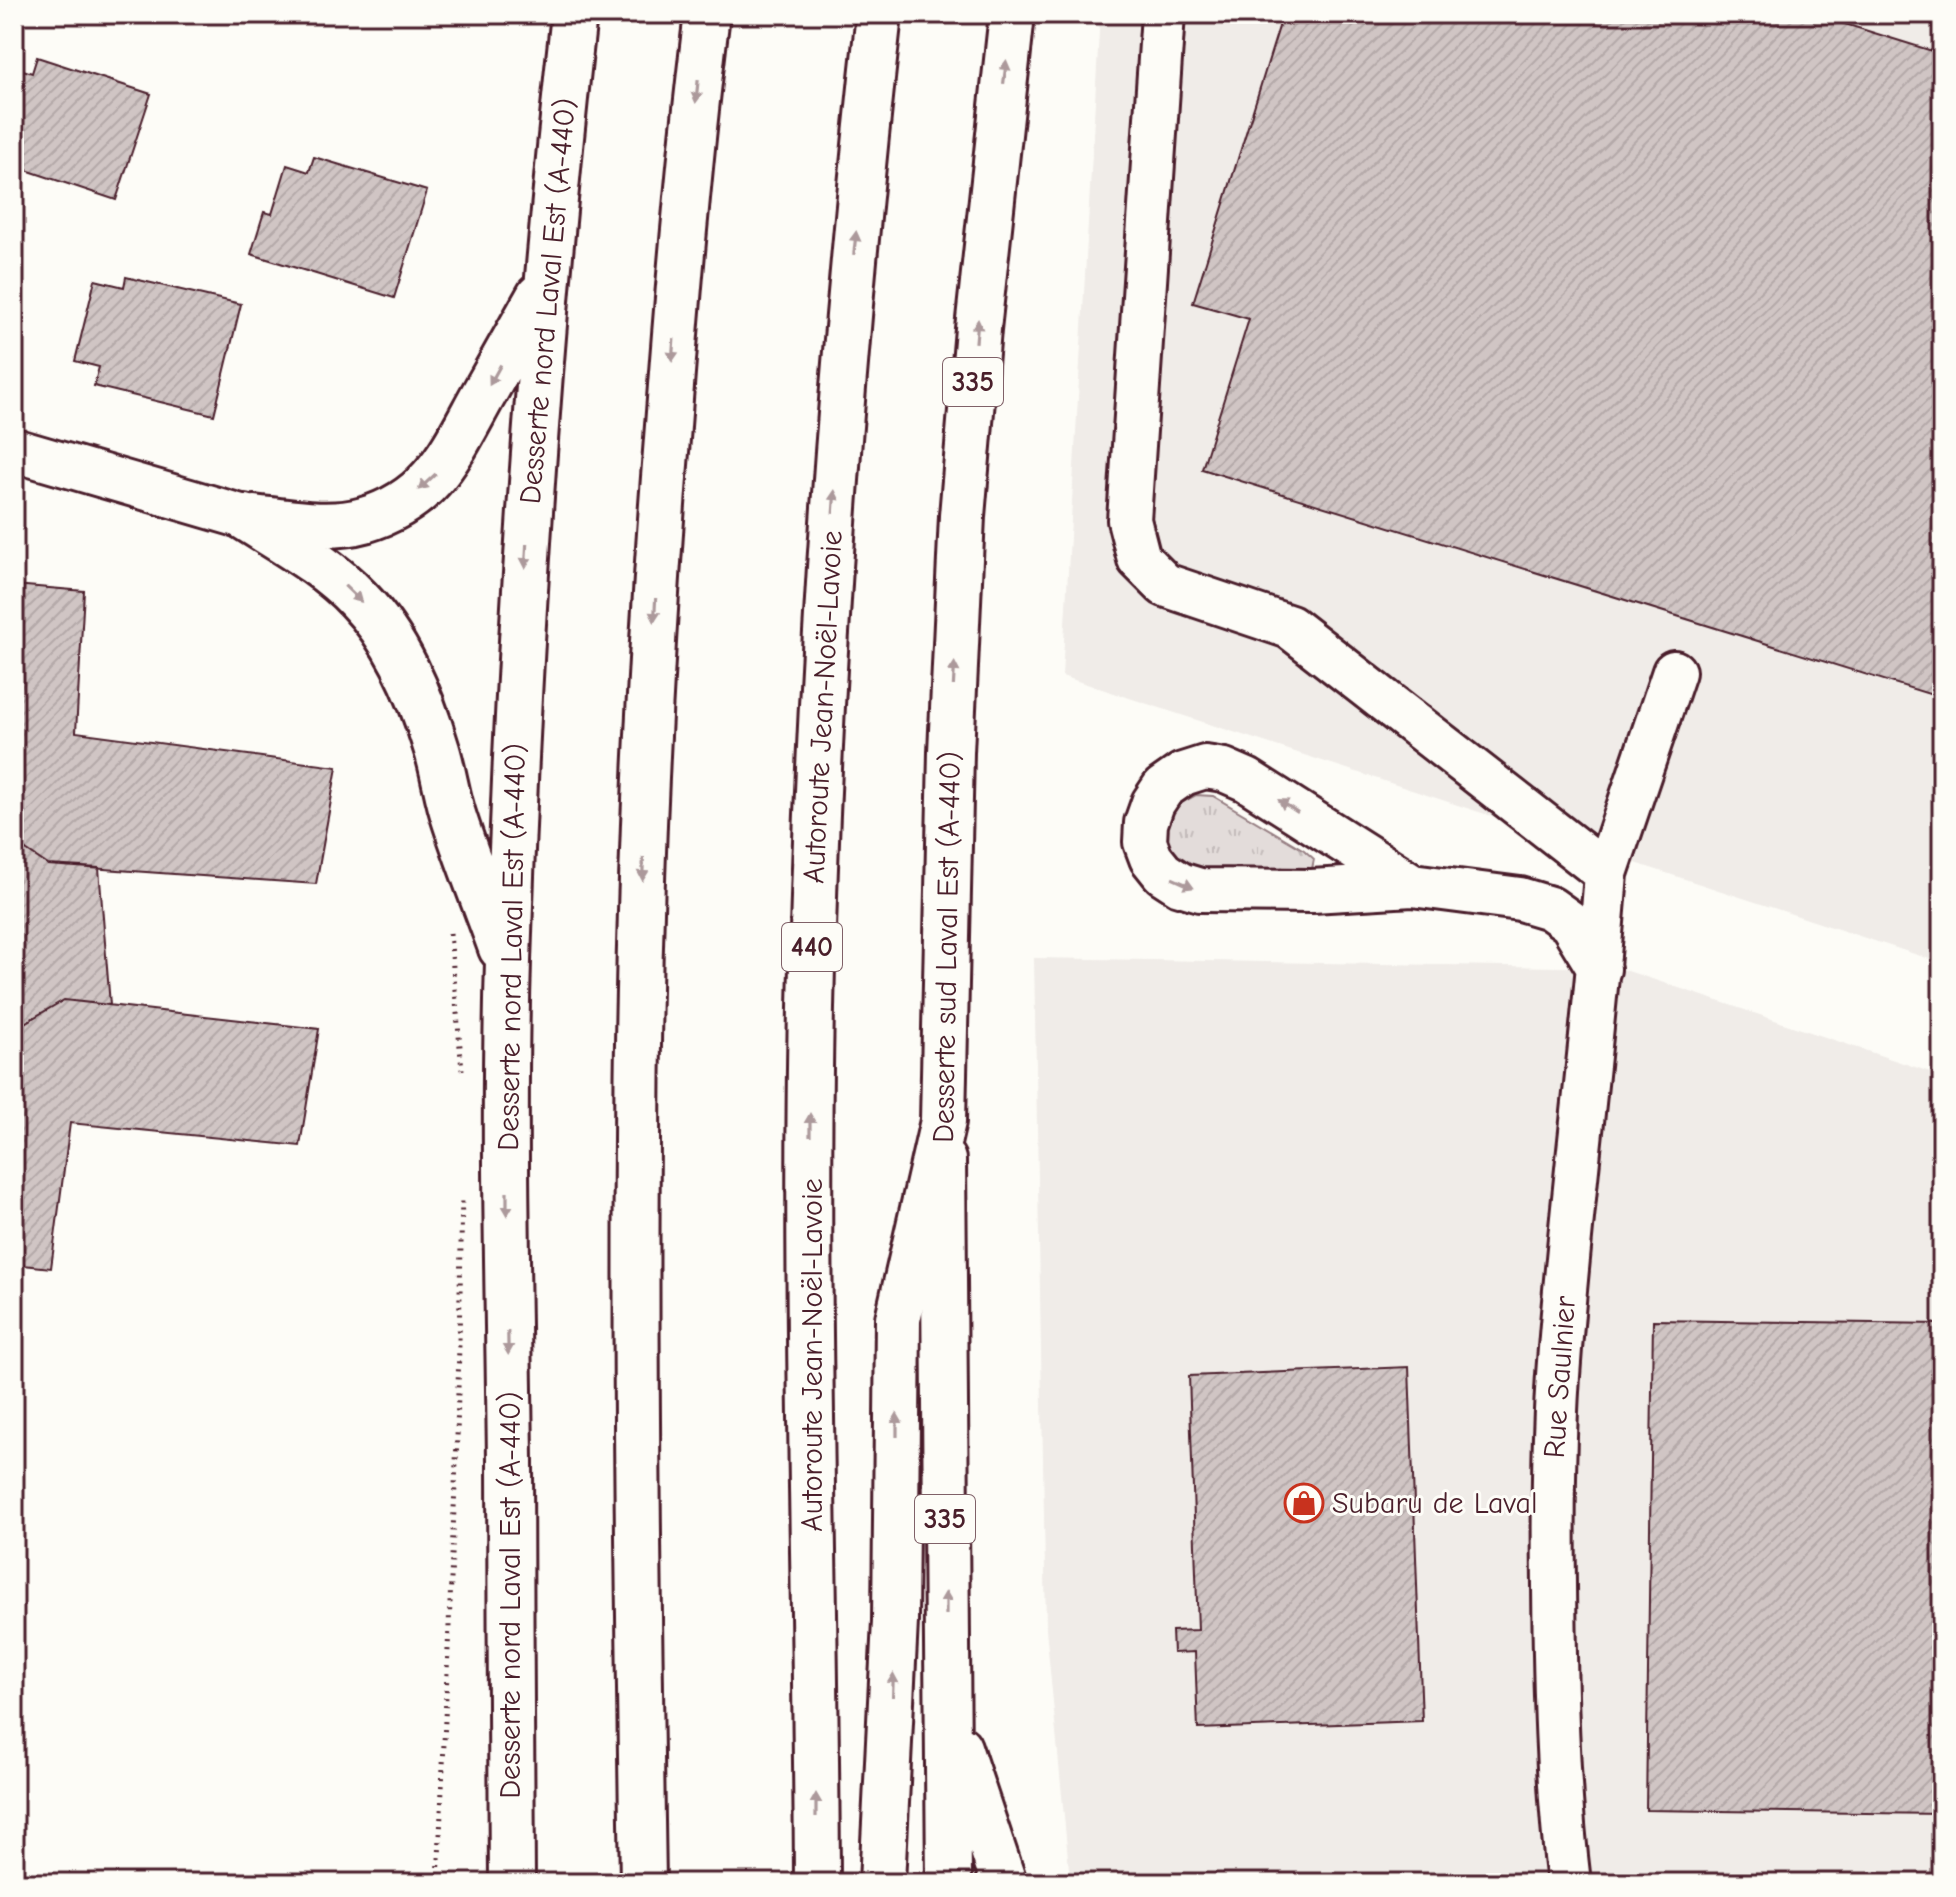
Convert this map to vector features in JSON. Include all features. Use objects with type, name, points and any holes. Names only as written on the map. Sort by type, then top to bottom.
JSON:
[{"type":"main road","name":"Desserte nord Laval Est (A-440)","points":[[512,1883],[508,966],[526,558],[547,282],[574,14]]},
{"type":"main road","points":[[643,1883],[637,1335],[640,956],[660,529],[690,162],[707,14]]},
{"type":"main road","name":"Autoroute Jean-Noël-Lavoie","points":[[817,1883],[810,1129],[816,805],[844,351],[879,14]]},
{"type":"main road","name":"Desserte sud Laval Est (A-440)","points":[[949,1883],[943,1121],[951,752],[962,516],[979,313],[1012,14]]},
{"type":"main road","points":[[244,517],[314,524],[361,521],[404,502],[422,489],[452,455],[547,282]]},
{"type":"main road","points":[[244,517],[337,579],[376,619],[394,645],[426,718],[454,819],[508,966]]},
{"type":"main road","points":[[882,1883],[895,1621],[898,1319],[943,1121]]},
{"type":"main road","points":[[946,1709],[1004,1883]]},
{"type":"main road","points":[[498,1883],[511,1810]]},
{"type":"street","points":[[1163,14],[1129,520],[1139,559],[1165,585],[1290,627],[1606,873]]},
{"type":"street","points":[[14,450],[244,517]]},
{"type":"street","name":"Rue Saulnier","points":[[1569,1883],[1560,1787],[1553,1639],[1555,1439],[1570,1231],[1599,969],[1606,873],[1674,672]]},
{"type":"street","points":[[1412,885],[1247,780],[1224,770],[1205,767],[1183,774],[1163,788],[1153,803],[1146,823],[1145,842],[1151,858],[1163,873],[1180,884],[1200,890],[1312,891],[1412,885],[1520,899],[1550,908],[1571,923],[1599,969]]},
{"type":"street","points":[[1349,888],[1354,848]]},
{"type":"path","points":[[450,932],[463,1078]]},
{"type":"path","points":[[438,1883],[457,1439],[462,1184]]},
{"type":"shaded area","points":[[1100,14],[1942,14],[1942,963],[1062,676]]},
{"type":"shaded area","points":[[1034,958],[1619,968],[1942,1076],[1942,1883],[1072,1883],[1046,1629]]},
{"type":"green space","points":[[1196,795],[1213,796],[1304,850],[1314,859],[1312,869],[1304,873],[1190,870],[1168,851],[1165,835],[1169,817],[1181,803]]},
{"type":"building","points":[[1283,14],[1813,14],[1942,54],[1942,698],[1202,469],[1249,319],[1193,303]]},
{"type":"building","points":[[37,57],[151,94],[116,200],[14,166],[14,67],[32,73]]},
{"type":"building","points":[[314,157],[427,191],[394,298],[251,254],[264,212],[272,214],[287,165],[309,172]]},
{"type":"building","points":[[126,277],[241,304],[214,415],[94,386],[99,367],[75,361],[95,280],[124,287]]},
{"type":"building","points":[[14,585],[84,591],[76,732],[337,767],[316,884],[48,865],[14,842]]},
{"type":"building","points":[[14,842],[48,865],[99,868],[110,1005],[64,1000],[14,1029]]},
{"type":"building","points":[[64,1000],[319,1029],[300,1146],[70,1123],[51,1268],[14,1264],[14,1029]]},
{"type":"building","points":[[1653,1320],[1942,1324],[1942,1814],[1646,1810]]},
{"type":"building","name":"Subaru de Laval","points":[[1409,1367],[1422,1721],[1198,1729],[1195,1652],[1173,1653],[1172,1631],[1198,1630],[1189,1376]]},
{"type":"place","name":"Subaru de Laval","points":[[1304,1503]]}]
